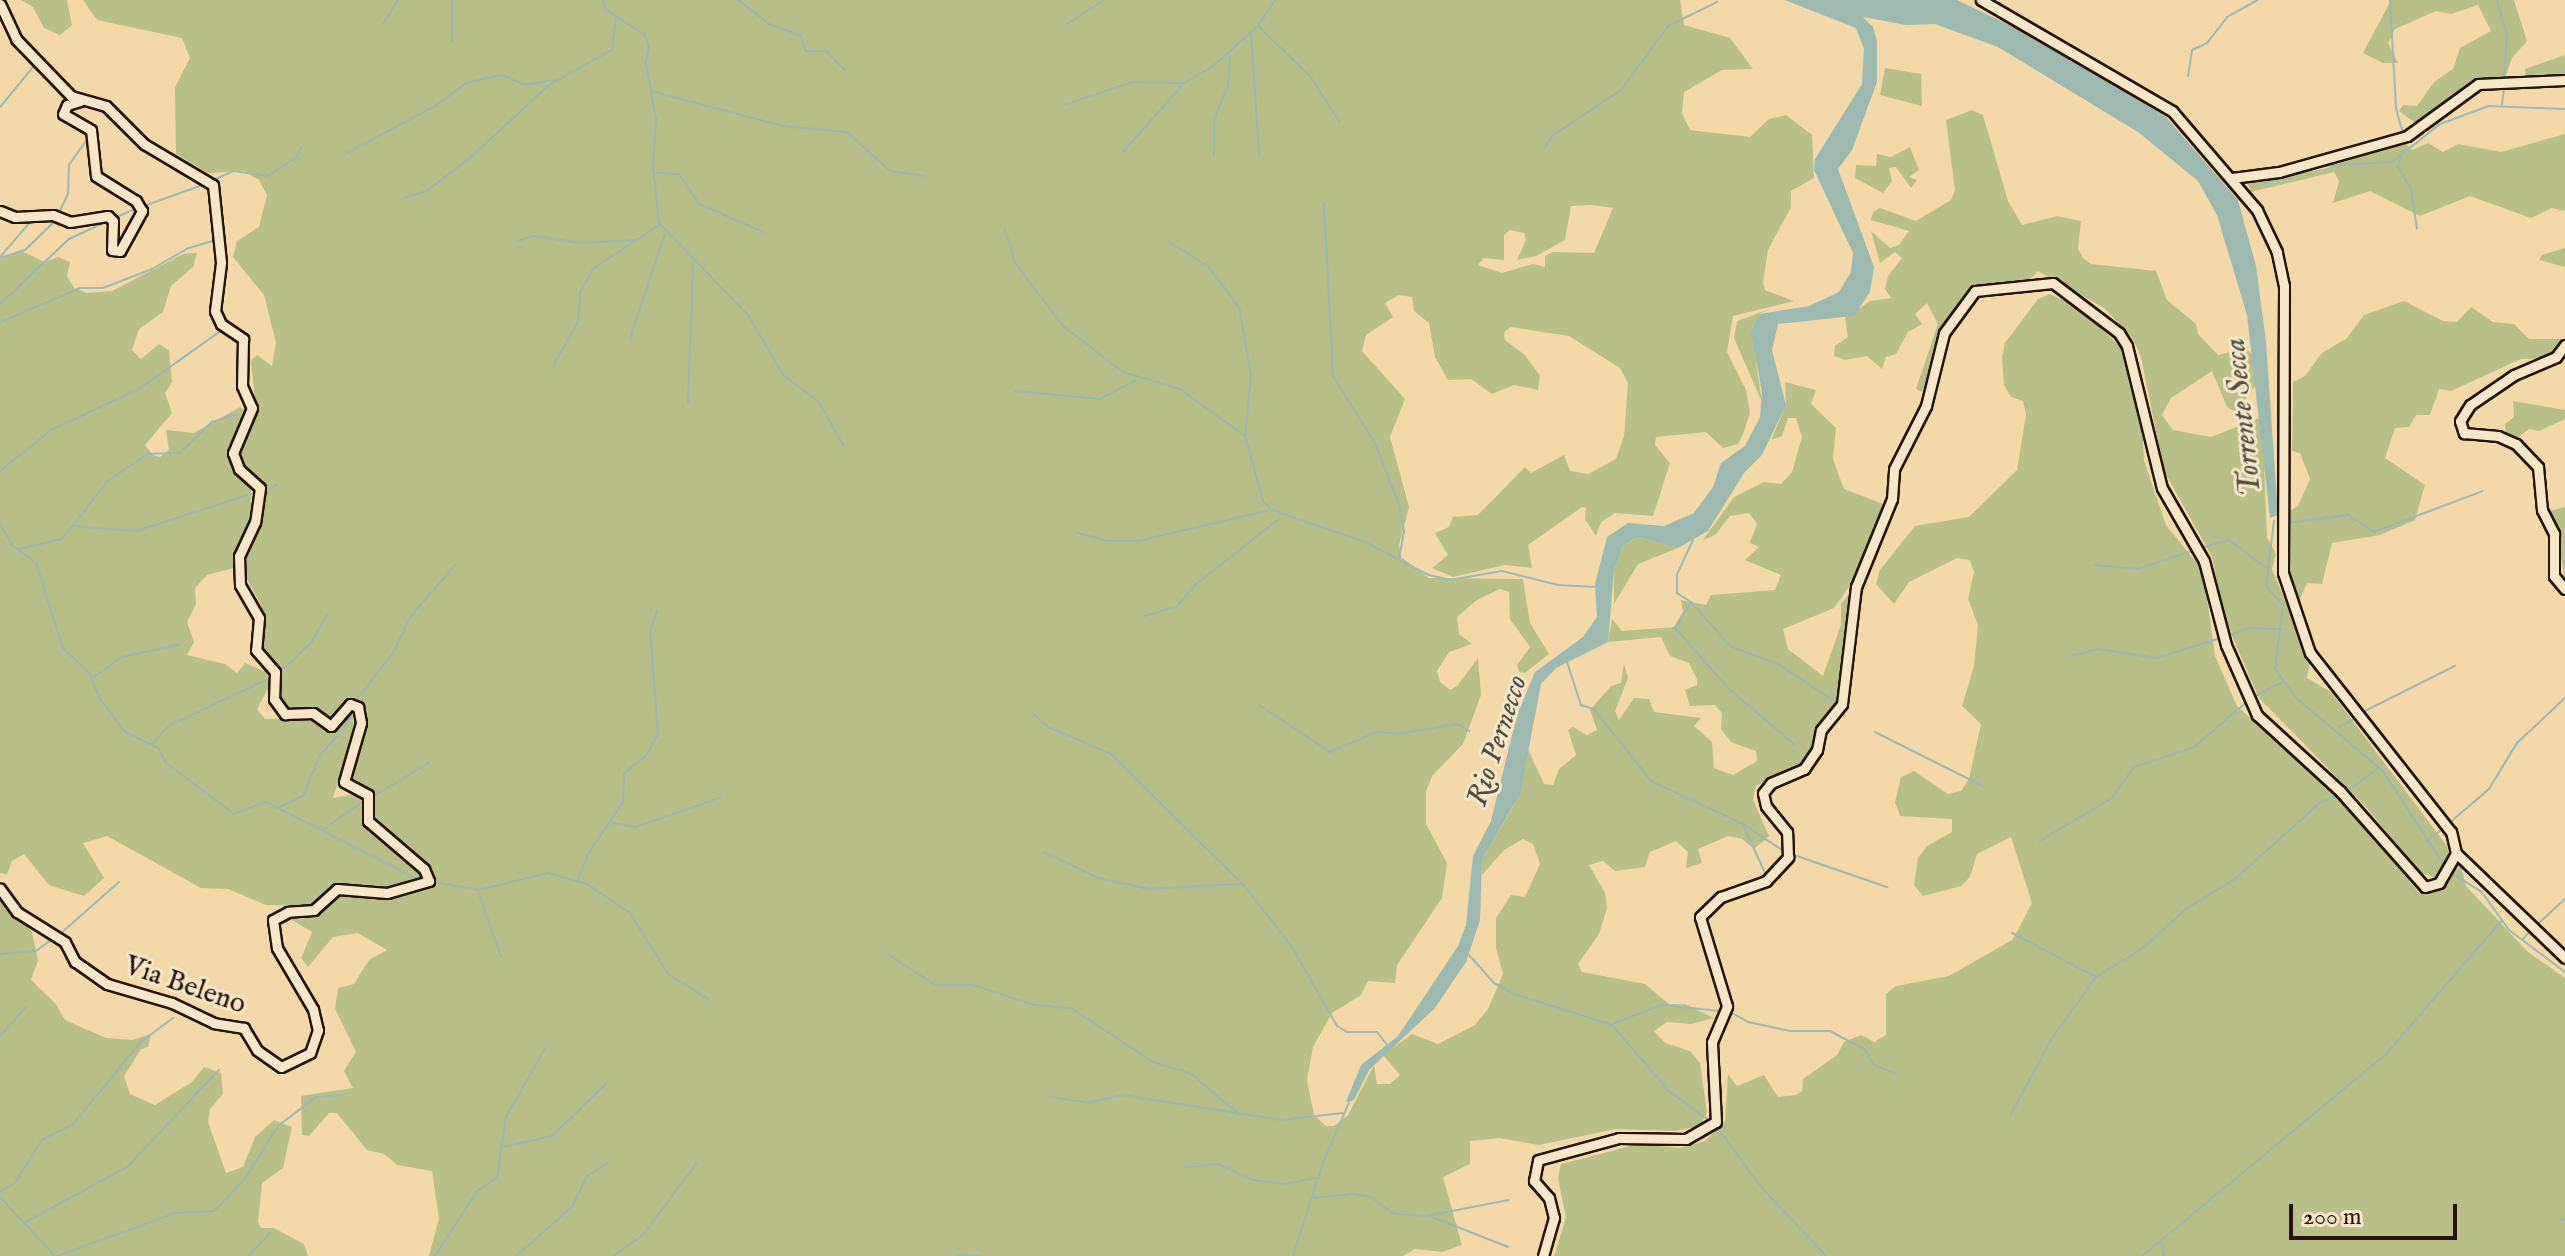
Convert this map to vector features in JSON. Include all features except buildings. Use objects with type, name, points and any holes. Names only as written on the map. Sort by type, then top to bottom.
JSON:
[{"type":"main road","points":[[1981,0],[2172,111],[2257,210],[2277,252],[2284,286],[2283,573],[2310,653],[2451,832],[2455,857],[2565,958]]},
{"type":"main road","points":[[0,4],[16,39],[71,96],[81,101]]},
{"type":"main road","points":[[2232,178],[2279,172],[2407,136],[2478,84],[2565,80]]},
{"type":"main road","points":[[0,211],[15,217],[53,215],[70,222],[108,216],[113,221],[112,250],[120,251],[142,211],[136,201],[97,179],[91,130],[63,114],[67,105],[81,101]]},
{"type":"main road","name":"Via Beleno","points":[[0,889],[17,912],[65,942],[75,962],[107,984],[172,1003],[214,1023],[244,1028],[257,1050],[281,1067],[310,1053],[318,1030],[313,1009],[277,948],[273,920],[288,912],[314,910],[337,889],[397,892],[425,885],[429,877],[371,825],[369,797],[344,782],[361,723],[358,707],[350,704],[331,726],[313,713],[285,714],[274,699],[275,672],[256,650],[259,618],[240,585],[239,556],[255,522],[260,488],[239,469],[233,453],[252,408],[242,386],[243,339],[221,324],[215,311],[221,263],[213,185],[144,144],[106,106],[81,101]]},
{"type":"main road","points":[[1543,1256],[1554,1218],[1549,1198],[1534,1181],[1538,1160],[1619,1138],[1686,1139],[1716,1122],[1712,1042],[1727,1006],[1700,917],[1721,897],[1766,881],[1788,857],[1787,832],[1766,806],[1763,793],[1771,783],[1804,769],[1821,730],[1842,704],[1856,587],[1892,499],[1894,469],[1926,406],[1944,333],[1975,291],[2053,283],[2119,333],[2127,346],[2162,488],[2204,561],[2226,645],[2257,715],[2340,791],[2425,887],[2439,883],[2455,857]]},
{"type":"main road","points":[[2565,345],[2556,357],[2514,375],[2470,405],[2460,421],[2464,433],[2498,436],[2516,444],[2538,467],[2542,510],[2554,534],[2554,576],[2565,589]]},
{"type":"green space","points":[[21,0],[67,0],[72,25],[60,35],[44,28],[33,7]]},
{"type":"green space","points":[[83,0],[1680,0],[1684,25],[1730,38],[1753,69],[1722,70],[1684,92],[1682,113],[1690,130],[1750,137],[1769,119],[1786,115],[1812,135],[1814,178],[1791,191],[1791,207],[1768,250],[1763,282],[1765,290],[1794,301],[1733,316],[1727,352],[1746,390],[1750,413],[1743,434],[1738,444],[1723,448],[1706,432],[1656,437],[1655,445],[1670,463],[1653,516],[1615,513],[1601,522],[1596,536],[1585,519],[1586,508],[1582,507],[1528,545],[1532,568],[1505,565],[1453,577],[1432,568],[1448,555],[1435,533],[1449,527],[1453,517],[1478,515],[1525,467],[1531,473],[1564,455],[1570,471],[1588,474],[1616,459],[1624,436],[1628,383],[1620,368],[1569,336],[1511,327],[1504,332],[1505,340],[1525,355],[1540,376],[1538,390],[1514,385],[1492,394],[1471,379],[1448,380],[1435,357],[1429,323],[1414,311],[1412,297],[1399,295],[1385,303],[1393,317],[1366,335],[1362,351],[1405,399],[1390,437],[1409,507],[1399,545],[1401,557],[1429,578],[1523,579],[1530,623],[1549,654],[1525,673],[1519,672],[1517,665],[1530,647],[1510,619],[1509,592],[1500,589],[1477,600],[1457,617],[1459,634],[1472,644],[1449,652],[1437,671],[1440,682],[1450,690],[1457,686],[1478,658],[1481,695],[1463,744],[1432,776],[1426,792],[1426,824],[1447,863],[1442,898],[1397,965],[1395,983],[1368,981],[1360,996],[1332,1013],[1313,1047],[1307,1080],[1314,1115],[1326,1126],[1334,1126],[1348,1115],[1374,1065],[1377,1084],[1390,1084],[1400,1075],[1383,1055],[1412,1034],[1438,1044],[1475,1025],[1488,1009],[1503,974],[1496,948],[1496,918],[1511,895],[1525,897],[1540,864],[1533,844],[1523,839],[1504,850],[1482,875],[1482,860],[1513,807],[1527,747],[1544,784],[1553,785],[1559,769],[1576,755],[1568,730],[1573,727],[1587,735],[1597,730],[1590,710],[1611,686],[1621,683],[1624,664],[1628,678],[1615,711],[1619,720],[1634,698],[1649,699],[1654,712],[1701,718],[1694,726],[1712,742],[1714,768],[1733,775],[1757,761],[1756,751],[1731,742],[1721,729],[1722,713],[1715,705],[1690,706],[1685,690],[1697,685],[1697,679],[1689,663],[1670,656],[1661,637],[1608,642],[1612,619],[1622,631],[1674,627],[1683,612],[1681,600],[1706,605],[1711,595],[1775,590],[1781,575],[1745,560],[1759,547],[1750,543],[1757,524],[1749,513],[1730,516],[1715,535],[1703,540],[1734,497],[1764,482],[1781,484],[1792,472],[1802,437],[1796,418],[1788,418],[1782,436],[1771,440],[1786,405],[1785,382],[1816,390],[1811,404],[1836,428],[1833,459],[1844,489],[1883,504],[1858,574],[1834,608],[1783,629],[1788,649],[1823,676],[1841,625],[1841,604],[1849,594],[1838,700],[1801,767],[1756,786],[1753,800],[1769,836],[1754,849],[1742,839],[1728,836],[1698,849],[1702,863],[1686,868],[1688,852],[1676,841],[1650,852],[1645,867],[1615,871],[1603,861],[1589,865],[1605,893],[1607,908],[1599,934],[1578,964],[1582,972],[1645,984],[1669,1004],[1685,1004],[1714,1018],[1691,1024],[1667,1022],[1654,1031],[1665,1043],[1690,1051],[1700,1063],[1707,1112],[1700,1126],[1675,1131],[1616,1129],[1539,1145],[1499,1138],[1470,1141],[1470,1164],[1443,1177],[1462,1245],[1442,1252],[1415,1249],[1403,1256],[429,1256],[439,1218],[432,1171],[397,1165],[384,1154],[367,1150],[337,1113],[329,1113],[309,1136],[302,1135],[301,1096],[353,1088],[344,1071],[356,1052],[335,1009],[338,988],[354,984],[369,960],[387,950],[358,933],[333,937],[308,967],[301,958],[312,932],[292,920],[282,924],[283,919],[316,913],[339,893],[404,896],[431,885],[432,878],[375,823],[372,792],[348,775],[365,726],[360,703],[348,700],[329,718],[290,712],[280,700],[279,673],[263,655],[262,607],[247,579],[245,561],[264,491],[241,459],[241,443],[256,410],[251,361],[257,355],[272,366],[276,343],[264,295],[233,257],[237,241],[259,227],[267,195],[259,180],[244,171],[208,173],[176,154],[175,87],[190,58],[182,38],[97,20]],"holes":[[[1571,206],[1613,208],[1594,253],[1553,252],[1545,256],[1545,267],[1533,264],[1502,273],[1478,265],[1484,258],[1504,260],[1504,235],[1510,230],[1524,233],[1526,240],[1517,260],[1536,256],[1565,240]]]},
{"type":"green space","points":[[2391,0],[2514,0],[2527,41],[2512,58],[2505,78],[2473,82],[2418,125],[2399,111],[2403,105],[2417,106],[2434,82],[2453,69],[2460,48],[2491,31],[2478,5],[2451,14],[2436,11],[2395,29],[2388,43],[2398,63],[2383,63],[2363,53]]},
{"type":"green space","points":[[2565,55],[2565,77],[2526,79],[2525,69]]},
{"type":"green space","points":[[1885,68],[1921,74],[1922,106],[1880,95]]},
{"type":"green space","points":[[1972,110],[1983,115],[2008,201],[2022,225],[2057,216],[2081,221],[2078,249],[2083,258],[2091,264],[2156,271],[2167,300],[2196,324],[2198,334],[2218,355],[2245,348],[2253,355],[2257,383],[2236,412],[2227,407],[2212,371],[2171,398],[2162,415],[2173,430],[2211,437],[2262,417],[2267,537],[2276,554],[2272,569],[2310,661],[2307,678],[2331,692],[2447,846],[2449,855],[2435,878],[2420,872],[2366,807],[2259,698],[2223,615],[2212,557],[2164,471],[2141,357],[2132,337],[2104,308],[2038,271],[2029,280],[1972,288],[1944,325],[1922,392],[1916,389],[1938,324],[1927,303],[1915,314],[1922,324],[1908,332],[1896,354],[1886,357],[1882,369],[1867,356],[1845,360],[1834,356],[1835,346],[1848,337],[1845,318],[1870,301],[1891,298],[1885,289],[1888,276],[1902,258],[1895,252],[1880,263],[1871,231],[1890,248],[1899,245],[1909,231],[1871,220],[1873,212],[1880,208],[1916,221],[1951,200],[1955,190],[1946,120]]},
{"type":"green space","points":[[2565,134],[2565,211],[2552,208],[2531,218],[2470,196],[2420,216],[2370,191],[2333,203],[2339,181],[2334,172],[2251,192],[2247,181],[2324,169],[2404,141],[2412,150],[2428,143],[2443,152],[2458,144],[2501,152]]},
{"type":"green space","points":[[1910,147],[1919,170],[1909,177],[1917,180],[1911,188],[1896,167],[1889,168],[1892,181],[1883,193],[1855,178],[1856,165],[1876,166],[1877,154],[1891,157]]},
{"type":"green space","points":[[2565,248],[2565,267],[2539,260],[2542,255]]},
{"type":"green space","points":[[21,251],[45,262],[58,257],[70,262],[67,276],[74,288],[87,293],[112,291],[183,254],[197,253],[193,267],[171,286],[163,312],[139,329],[132,350],[141,359],[159,344],[169,350],[172,382],[165,393],[172,413],[145,445],[153,455],[160,457],[169,450],[166,430],[194,433],[240,407],[245,411],[244,424],[229,447],[236,473],[251,489],[251,516],[234,568],[207,575],[195,588],[196,604],[187,622],[194,642],[187,655],[225,664],[237,673],[245,663],[266,672],[270,685],[257,709],[265,719],[314,717],[330,730],[352,708],[354,733],[333,798],[353,794],[366,798],[369,832],[421,874],[421,883],[369,890],[353,885],[331,888],[311,906],[266,905],[228,889],[201,888],[107,836],[83,843],[104,878],[84,896],[49,885],[24,854],[12,861],[7,874],[0,873],[0,259]]},
{"type":"green space","points":[[2050,294],[2079,308],[2121,347],[2142,422],[2144,461],[2166,525],[2203,571],[2215,656],[2237,706],[2357,813],[2419,893],[2439,887],[2461,865],[2466,886],[2528,952],[2565,978],[2565,1256],[1554,1256],[1566,1218],[1558,1178],[1561,1164],[1638,1144],[1679,1148],[1705,1141],[1725,1121],[1728,1074],[1737,1086],[1764,1075],[1778,1097],[1796,1095],[1802,1091],[1803,1079],[1837,1055],[1844,1042],[1861,1035],[1874,1042],[1886,1035],[1886,994],[1896,986],[1949,976],[2012,940],[2032,903],[2011,837],[1977,854],[1970,877],[1961,886],[1923,896],[1914,885],[1918,858],[1927,846],[1952,832],[1952,819],[1900,816],[1895,802],[1901,777],[1914,771],[1948,794],[1961,791],[1969,779],[1981,724],[1962,706],[1974,666],[1978,625],[1968,599],[1974,572],[1970,560],[1957,558],[1909,582],[1894,604],[1876,584],[1880,570],[1915,526],[1969,517],[2017,470],[2026,414],[2023,401],[2011,397],[2004,385],[2002,357],[2005,343],[2038,299]]},
{"type":"green space","points":[[2404,301],[2443,321],[2457,322],[2471,307],[2493,322],[2514,324],[2529,339],[2562,339],[2561,348],[2549,358],[2521,359],[2451,391],[2439,389],[2430,415],[2416,415],[2409,427],[2395,428],[2385,458],[2425,485],[2415,520],[2380,535],[2332,543],[2322,584],[2307,583],[2298,603],[2287,565],[2289,511],[2298,506],[2310,479],[2300,453],[2292,451],[2293,382],[2305,376],[2322,353],[2347,338],[2364,315]]},
{"type":"green space","points":[[1770,309],[1759,314],[1756,363],[1762,402],[1734,338],[1737,321]]},
{"type":"green space","points":[[2513,401],[2565,410],[2565,419],[2539,431],[2529,429],[2515,440],[2506,436],[2505,424],[2514,417]]},
{"type":"green space","points":[[2565,507],[2565,582],[2557,529],[2546,512]]},
{"type":"green space","points":[[1637,537],[1678,548],[1638,564],[1614,604],[1614,571],[1623,546]]},
{"type":"green space","points":[[0,893],[32,932],[38,960],[31,980],[55,1003],[65,1020],[106,1038],[132,1040],[151,1034],[148,1047],[141,1049],[124,1076],[130,1094],[155,1105],[192,1082],[204,1067],[221,1073],[223,1094],[210,1109],[208,1122],[226,1173],[243,1167],[255,1137],[274,1120],[292,1127],[283,1168],[262,1183],[258,1222],[261,1228],[274,1228],[304,1244],[308,1256],[0,1256]]},
{"type":"water","points":[[1785,0],[1957,0],[2055,47],[2166,117],[2238,200],[2256,266],[2266,342],[2278,515],[2270,518],[2247,315],[2217,215],[2198,181],[2138,132],[1998,47],[1935,24],[1906,25],[1863,17],[1873,27],[1877,41],[1877,82],[1852,150],[1838,169],[1874,267],[1870,292],[1854,316],[1778,324],[1772,350],[1786,405],[1762,455],[1744,473],[1708,531],[1678,548],[1637,537],[1623,546],[1614,571],[1608,642],[1556,668],[1541,684],[1520,794],[1482,860],[1480,920],[1466,962],[1435,1008],[1369,1070],[1354,1100],[1346,1102],[1361,1065],[1398,1036],[1458,946],[1466,925],[1473,856],[1491,821],[1517,715],[1535,672],[1583,637],[1597,617],[1595,584],[1607,537],[1628,523],[1664,526],[1694,513],[1713,487],[1721,463],[1745,446],[1760,417],[1762,392],[1751,333],[1759,314],[1809,306],[1839,292],[1851,272],[1853,253],[1814,170],[1815,159],[1862,84],[1864,49],[1856,28]]},
{"type":"waterway","points":[[383,24],[398,0]]},
{"type":"waterway","points":[[452,0],[452,41]]},
{"type":"waterway","points":[[603,0],[606,10],[645,35],[649,47],[646,63],[656,120],[653,166],[659,223],[749,316],[783,375],[818,401],[844,446]]},
{"type":"waterway","points":[[738,0],[769,24],[800,35],[806,51],[826,51],[845,70]]},
{"type":"waterway","points":[[1067,24],[1104,0]]},
{"type":"waterway","points":[[1123,152],[1184,83],[1212,67],[1258,26],[1275,0]]},
{"type":"waterway","points":[[2188,76],[2192,50],[2207,43],[2227,17],[2258,0]]},
{"type":"waterway","points":[[2390,0],[2396,109],[2403,133]]},
{"type":"waterway","points":[[2497,0],[2507,36],[2504,81]]},
{"type":"waterway","points":[[1544,149],[1552,136],[1621,90],[1668,26],[1717,2]]},
{"type":"waterway","points":[[405,198],[428,190],[471,157],[549,85],[612,50],[616,17]]},
{"type":"waterway","points":[[1258,26],[1310,76],[1339,121]]},
{"type":"waterway","points":[[1251,33],[1259,155]]},
{"type":"waterway","points":[[1214,155],[1214,120],[1228,86],[1230,56]]},
{"type":"waterway","points":[[0,107],[33,67]]},
{"type":"waterway","points":[[345,154],[437,105],[466,83],[502,75],[525,85],[560,79]]},
{"type":"waterway","points":[[1064,105],[1132,82],[1183,83]]},
{"type":"waterway","points":[[2502,104],[2504,87]]},
{"type":"waterway","points":[[651,91],[783,126],[847,132],[890,171],[924,176]]},
{"type":"waterway","points":[[2264,183],[2320,166],[2392,162],[2440,124],[2489,106],[2565,109]]},
{"type":"waterway","points":[[58,215],[68,194],[69,165],[88,138]]},
{"type":"waterway","points":[[211,181],[233,171],[267,176],[296,158],[301,147]]},
{"type":"waterway","points":[[2401,156],[2398,166],[2411,189],[2417,229]]},
{"type":"waterway","points":[[657,173],[679,174],[699,204],[763,232]]},
{"type":"waterway","points":[[144,206],[205,184]]},
{"type":"waterway","points":[[1324,203],[1333,376],[1375,443],[1399,505],[1404,531],[1399,559]]},
{"type":"waterway","points":[[114,218],[138,208]]},
{"type":"waterway","points":[[0,257],[32,220]]},
{"type":"waterway","points":[[0,258],[25,250],[55,221]]},
{"type":"waterway","points":[[0,304],[69,239],[108,221]]},
{"type":"waterway","points":[[553,366],[578,322],[580,292],[594,268],[659,225]]},
{"type":"waterway","points":[[1005,230],[1015,263],[1063,326],[1123,372],[1180,389],[1245,436]]},
{"type":"waterway","points":[[630,339],[665,234]]},
{"type":"waterway","points":[[518,241],[533,236],[580,243],[635,240]]},
{"type":"waterway","points":[[0,322],[80,288],[103,288],[152,269],[186,249],[215,240]]},
{"type":"waterway","points":[[1169,242],[1208,266],[1239,307],[1251,375],[1245,436],[1263,501],[1272,510],[1365,542],[1429,575],[1450,580],[1502,571],[1558,585],[1598,587]]},
{"type":"waterway","points":[[688,403],[693,265]]},
{"type":"waterway","points":[[0,471],[51,430],[139,389],[222,330]]},
{"type":"waterway","points":[[1015,391],[1100,399],[1135,380]]},
{"type":"waterway","points":[[19,549],[62,539],[108,481],[147,454],[180,453],[212,422],[236,414]]},
{"type":"waterway","points":[[264,491],[277,485]]},
{"type":"waterway","points":[[2287,523],[2348,515],[2374,532],[2483,491]]},
{"type":"waterway","points":[[72,526],[136,531],[254,493]]},
{"type":"waterway","points":[[1077,533],[1108,541],[1138,541],[1270,510]]},
{"type":"waterway","points":[[1145,616],[1177,606],[1195,585],[1280,518]]},
{"type":"waterway","name":"Torrente Secca","points":[[2274,521],[2266,586],[2283,605],[2275,669],[2295,697],[2383,771],[2446,868]]},
{"type":"waterway","points":[[0,524],[12,545],[36,563],[63,648],[89,673],[100,699],[125,732],[158,748],[166,763],[234,814],[266,802],[419,880]]},
{"type":"waterway","points":[[1693,540],[1677,575],[1677,593],[1691,602],[1730,646],[1780,665],[1834,701]]},
{"type":"waterway","points":[[2201,548],[2229,540],[2266,568]]},
{"type":"waterway","points":[[2095,565],[2138,569],[2195,550]]},
{"type":"waterway","points":[[354,703],[393,653],[410,617],[455,565]]},
{"type":"waterway","points":[[1691,602],[1675,628],[1728,688],[1795,745]]},
{"type":"waterway","points":[[578,880],[588,854],[623,802],[624,773],[646,756],[658,733],[650,632],[657,611]]},
{"type":"waterway","points":[[279,673],[311,643],[327,614]]},
{"type":"waterway","points":[[2227,636],[2249,628],[2282,629]]},
{"type":"waterway","points":[[2071,656],[2098,649],[2156,658],[2221,638]]},
{"type":"waterway","points":[[92,678],[122,657],[178,645]]},
{"type":"waterway","points":[[1567,662],[1581,705],[1594,709],[1651,781],[1743,824],[1785,852]]},
{"type":"waterway","points":[[2363,712],[2455,666]]},
{"type":"waterway","points":[[152,744],[170,725],[270,678]]},
{"type":"waterway","points":[[2253,697],[2282,682]]},
{"type":"waterway","points":[[2448,824],[2489,789],[2517,743],[2565,698]]},
{"type":"waterway","points":[[2038,842],[2112,798],[2134,767],[2194,747],[2248,701]]},
{"type":"waterway","points":[[1259,705],[1330,752],[1376,732],[1397,734],[1457,724],[1469,731]]},
{"type":"waterway","points":[[278,808],[303,796],[320,755],[344,729],[353,710]]},
{"type":"waterway","points":[[1032,713],[1048,727],[1111,754],[1245,887],[1292,947],[1337,1026],[1347,1032],[1377,1032],[1388,1046]]},
{"type":"waterway","points":[[2339,727],[2355,718]]},
{"type":"waterway","points":[[1875,732],[1983,786]]},
{"type":"waterway","points":[[372,797],[429,763]]},
{"type":"waterway","points":[[2345,793],[2378,768]]},
{"type":"waterway","points":[[2010,1116],[2052,1038],[2096,977],[2143,948],[2187,908],[2235,879],[2322,801],[2339,796]]},
{"type":"waterway","points":[[613,823],[636,827],[721,797]]},
{"type":"waterway","points":[[323,830],[366,799]]},
{"type":"waterway","points":[[1744,827],[1766,875]]},
{"type":"waterway","points":[[2426,842],[2443,828]]},
{"type":"waterway","points":[[1044,852],[1098,878],[1149,889],[1240,884]]},
{"type":"waterway","points":[[1791,854],[1887,887]]},
{"type":"waterway","name":"Torrente Secca","points":[[2450,872],[2481,891],[2509,930],[2565,972]]},
{"type":"waterway","points":[[434,882],[478,890],[548,873],[587,884],[630,913],[668,974],[708,999]]},
{"type":"waterway","points":[[59,935],[119,882]]},
{"type":"waterway","points":[[478,891],[501,957]]},
{"type":"waterway","points":[[2537,925],[2565,899]]},
{"type":"waterway","points":[[2142,1256],[2386,1054],[2502,920]]},
{"type":"waterway","points":[[2523,939],[2532,929]]},
{"type":"waterway","points":[[2012,933],[2096,977]]},
{"type":"waterway","points":[[0,954],[36,951],[54,938]]},
{"type":"waterway","points":[[888,954],[935,985],[973,985],[1034,1005],[1071,1008],[1153,1062],[1190,1073],[1240,1115]]},
{"type":"waterway","points":[[1468,954],[1494,983],[1515,994],[1612,1025],[1669,1091],[1711,1122]]},
{"type":"waterway","points":[[1614,1023],[1662,1005],[1720,1011]]},
{"type":"waterway","points":[[0,1036],[27,1006]]},
{"type":"waterway","points":[[1730,1012],[1748,1022],[1790,1031],[1830,1031],[1865,1050],[1874,1065],[1896,1074]]},
{"type":"waterway","points":[[0,1192],[15,1183],[42,1140],[73,1124],[141,1042],[173,1018]]},
{"type":"waterway","points":[[435,1256],[477,1191],[497,1178],[506,1117],[545,1049]]},
{"type":"waterway","points":[[24,1223],[127,1167],[219,1070]]},
{"type":"waterway","points":[[503,1147],[552,1136],[606,1084]]},
{"type":"waterway","points":[[58,1256],[175,1213],[214,1211],[244,1180],[278,1126],[316,1097],[343,1095]]},
{"type":"waterway","points":[[1052,1097],[1088,1103],[1122,1095],[1281,1120],[1343,1113]]},
{"type":"waterway","name":"Rio Pernecco","points":[[1293,1256],[1323,1163],[1350,1100]]},
{"type":"waterway","points":[[1716,1126],[1762,1188],[1826,1256]]},
{"type":"waterway","points":[[516,1256],[572,1207],[587,1176],[608,1163]]},
{"type":"waterway","points":[[613,1256],[643,1235],[696,1164]]},
{"type":"waterway","points":[[1185,1167],[1219,1164],[1252,1180],[1285,1184],[1315,1178]]},
{"type":"waterway","points":[[1310,1198],[1354,1194],[1371,1197],[1392,1213],[1426,1216],[1508,1200]]},
{"type":"waterway","points":[[0,1197],[55,1256]]},
{"type":"waterway","points":[[1432,1217],[1508,1247]]},
{"type":"waterway","points":[[2561,1219],[2565,1220]]},
{"type":"waterway","points":[[248,1256],[271,1232]]},
{"type":"waterway","points":[[2161,1242],[2164,1256]]},
{"type":"waterway","points":[[957,1255],[980,1256]]}]
